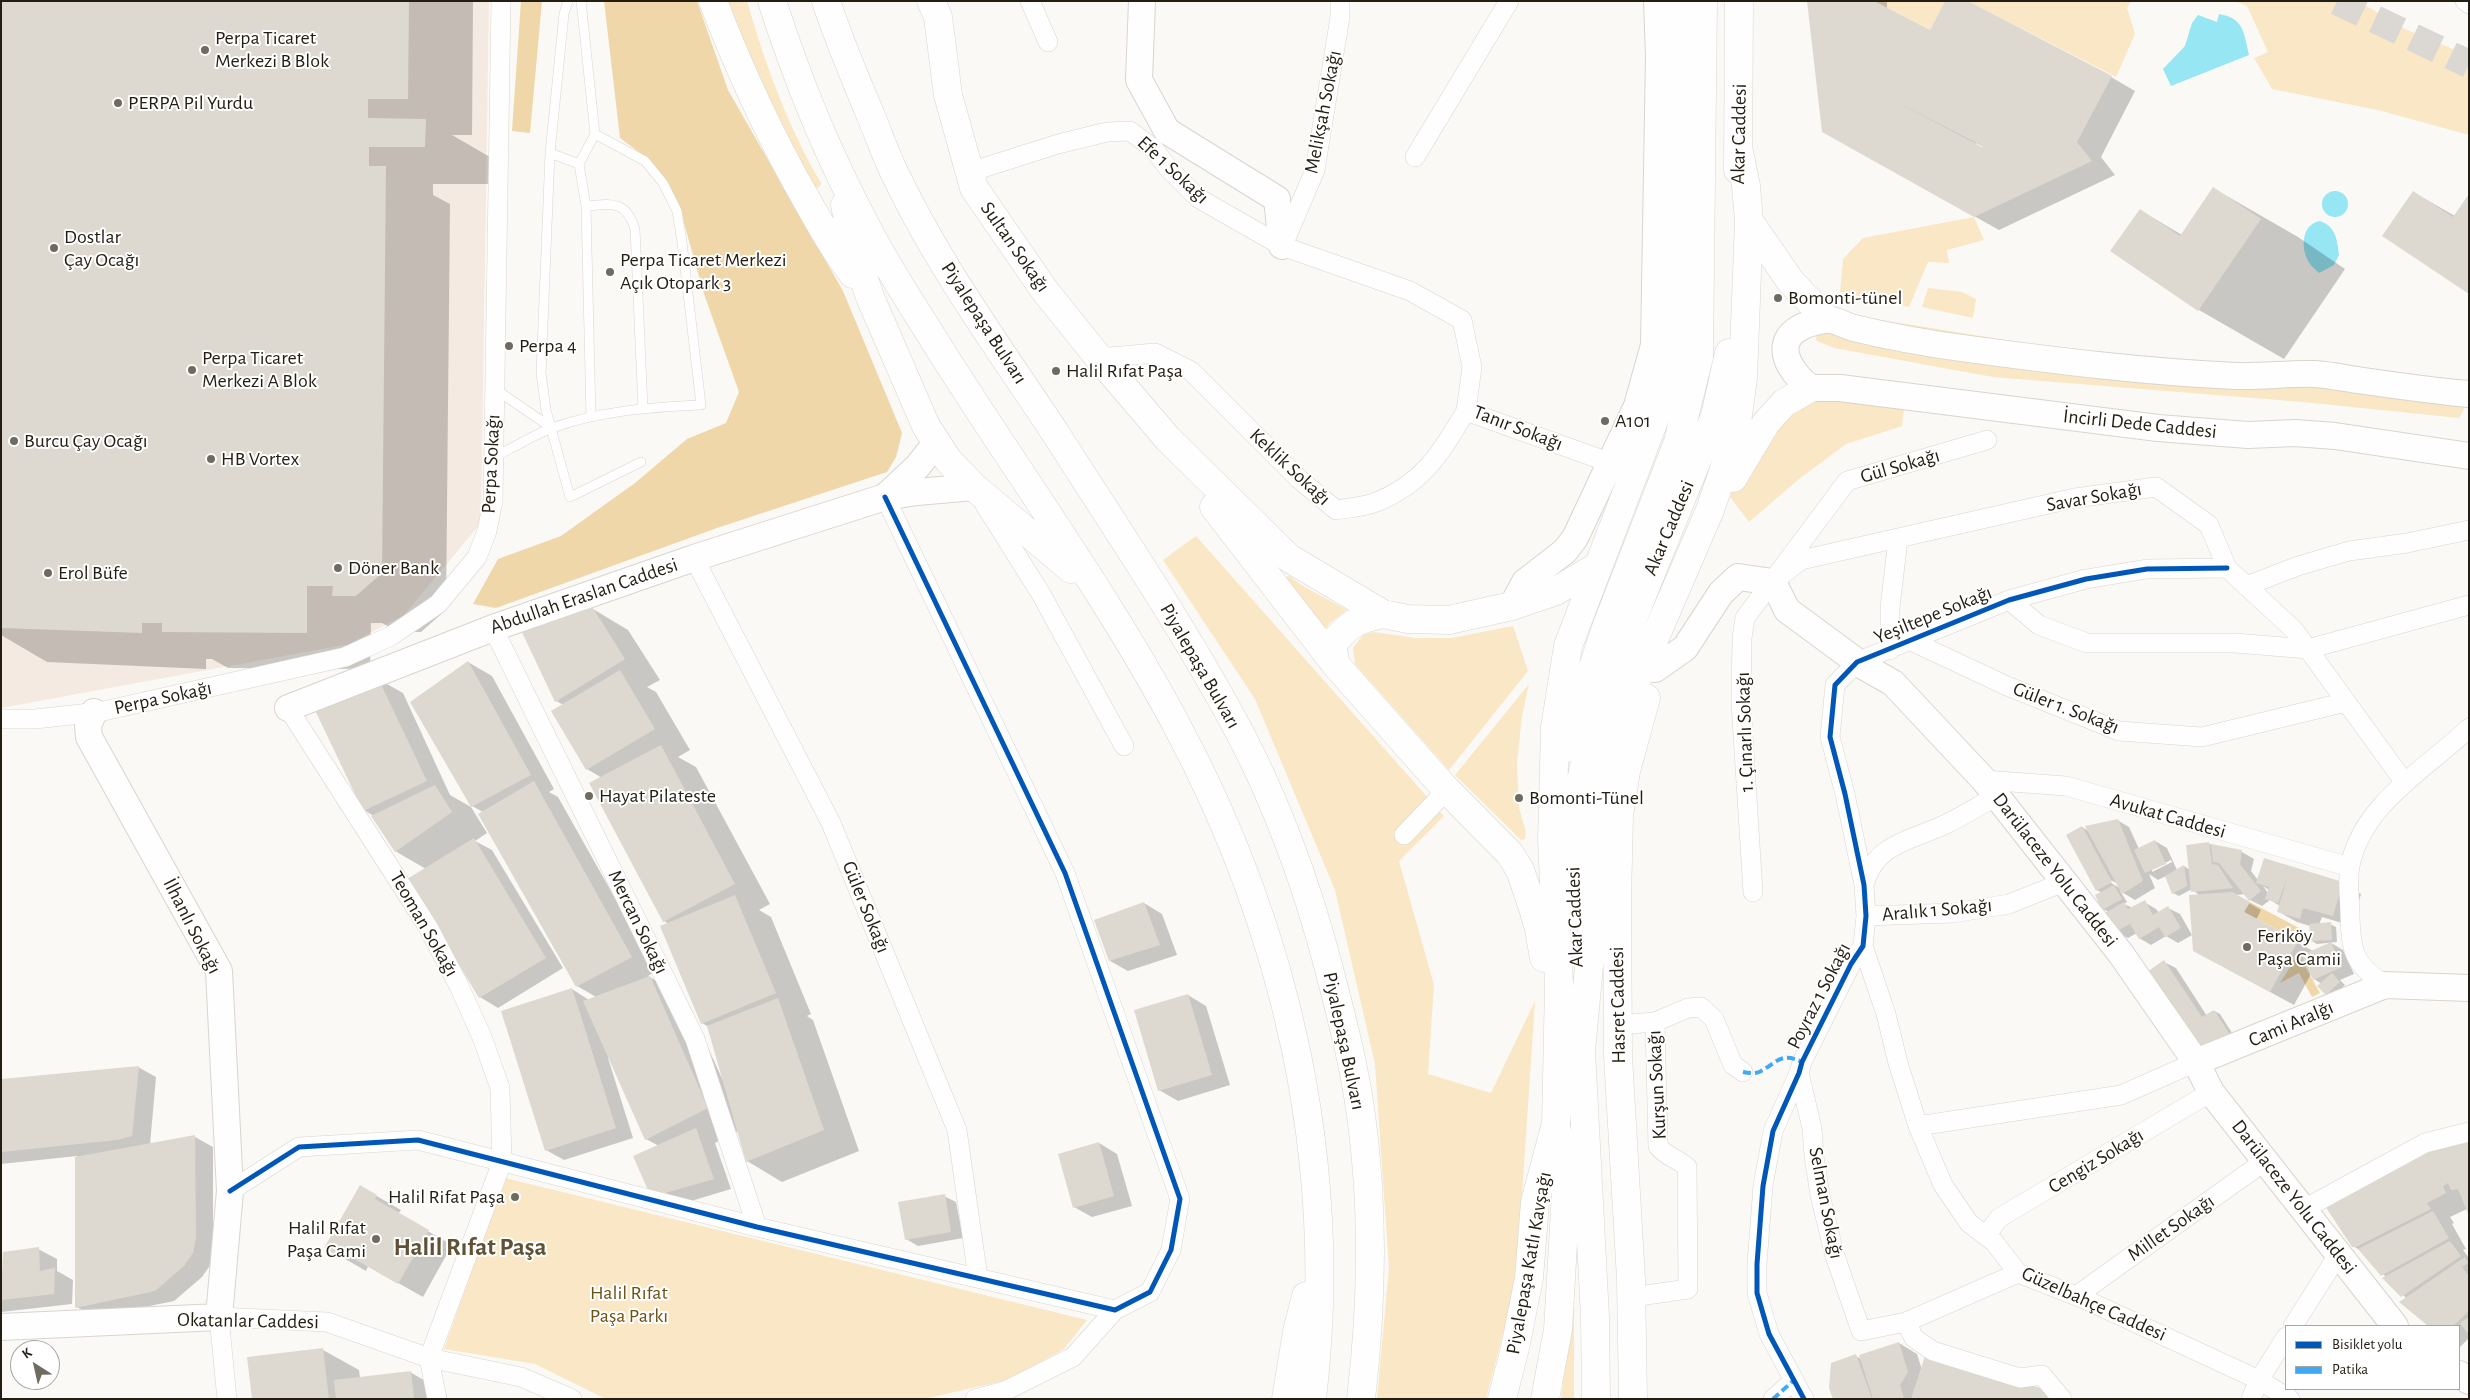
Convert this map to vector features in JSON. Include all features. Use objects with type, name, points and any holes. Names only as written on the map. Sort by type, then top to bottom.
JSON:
[{"type":"main road","points":[[713,1],[725,33],[787,166],[849,270],[870,297]]},
{"type":"main road","points":[[772,1],[802,86],[867,228],[896,280],[1088,579],[1174,722],[1225,824],[1265,929],[1292,1022],[1302,1074],[1310,1131],[1319,1246],[1312,1399]]},
{"type":"main road","name":"Piyalepaşa Bulvarı","points":[[826,1],[835,30],[897,178],[921,223],[982,323],[1140,566],[1198,660],[1241,735],[1267,789],[1289,843],[1313,910],[1342,1016],[1361,1115],[1368,1179],[1370,1242],[1367,1346],[1361,1399]]},
{"type":"main road","points":[[835,30],[850,1]]},
{"type":"main road","points":[[1545,1399],[1558,1330],[1567,1176],[1556,1127],[1559,984],[1552,840],[1555,796],[1554,743],[1563,669],[1568,646],[1668,384],[1675,319],[1683,1]]},
{"type":"main road","name":"Akar Caddesi","points":[[1555,796],[1574,719],[1586,683],[1678,442],[1696,374],[1700,319],[1703,1]]},
{"type":"main road","name":"Akar Caddesi","points":[[1581,1050],[1573,861],[1578,800],[1594,726],[1606,684],[1648,576],[1697,463],[1715,416],[1723,386],[1734,304],[1734,239],[1739,152],[1739,1]]},
{"type":"main road","points":[[1740,78],[1750,1]]},
{"type":"main road","name":"Sultan Sokağı","points":[[937,6],[948,95],[974,188],[1045,292],[1168,439]]},
{"type":"main road","points":[[1596,1399],[1595,1308],[1581,1050],[1592,935],[1597,809],[1608,751],[1710,510],[1732,446],[1739,412],[1746,329],[1749,221],[1746,186],[1739,152]]},
{"type":"main road","points":[[843,179],[845,212],[854,249],[870,297],[926,426],[936,443],[948,460],[974,487],[1034,536],[1064,564],[1088,579]]},
{"type":"main road","points":[[1749,221],[1791,282],[1827,319]]},
{"type":"main road","points":[[1710,510],[1738,471],[1766,423],[1784,403],[1810,388]]},
{"type":"main road","points":[[1168,439],[1289,558],[1383,614],[1408,619],[1448,620],[1512,606],[1556,591],[1598,566]]},
{"type":"main road","points":[[1168,439],[1210,502],[1336,665],[1447,790],[1510,854],[1520,870],[1540,929],[1546,971],[1559,984]]},
{"type":"main road","points":[[1336,665],[1332,645],[1342,631],[1362,618],[1383,614]]},
{"type":"main road","name":"Hasret Caddesi","points":[[1633,1399],[1632,1297],[1618,1025],[1617,900],[1619,815],[1636,729],[1663,646],[1665,617]]},
{"type":"main road","name":"Piyalepaşa Katlı Kavşağı","points":[[1502,1399],[1515,1348],[1529,1278],[1534,1202],[1556,1127]]},
{"type":"main road","points":[[1286,1399],[1297,1332],[1319,1246]]},
{"type":"street","name":"Perpa Sokağı","points":[[1,719],[35,719],[94,712],[345,657],[392,636],[438,604],[477,557],[487,531],[493,501],[501,1]]},
{"type":"street","points":[[1030,1],[1048,42]]},
{"type":"street","points":[[1142,1],[1139,80],[1167,131],[1277,199],[1282,246]]},
{"type":"street","points":[[1415,157],[1510,1]]},
{"type":"street","points":[[1512,606],[1526,582],[1565,551],[1575,538],[1612,463],[1637,406],[1654,345],[1659,56],[1657,1]]},
{"type":"street","points":[[2465,1],[2469,4]]},
{"type":"street","name":"Melikşah Sokağı","points":[[1282,246],[1315,170],[1343,7]]},
{"type":"street","name":"Efe 1 Sokağı","points":[[970,172],[1058,144],[1107,132],[1130,131],[1154,149],[1168,168],[1198,198],[1282,246]]},
{"type":"street","name":"Tanır Sokağı","points":[[1282,246],[1410,291],[1462,320],[1472,368],[1466,411],[1612,463]]},
{"type":"street","points":[[1810,388],[1790,368],[1786,357],[1786,344],[1793,332],[1827,319],[1851,328],[1888,336],[1967,349],[2063,361],[2145,370],[2238,376],[2316,374],[2469,394]]},
{"type":"street","name":"Keklik Sokağı","points":[[1099,358],[1155,352],[1192,371],[1299,479],[1336,510],[1373,503],[1415,482],[1441,453],[1466,411]]},
{"type":"street","name":"İncirli Dede Caddesi","points":[[1810,388],[1840,388],[2158,428],[2248,435],[2295,433],[2335,436],[2468,453]]},
{"type":"street","name":"Gül Sokağı","points":[[1773,582],[1847,481],[1987,440]]},
{"type":"street","name":"Abdullah Eraslan Caddesi","points":[[885,497],[918,466],[936,443]]},
{"type":"street","points":[[974,487],[1042,594],[1124,746]]},
{"type":"street","name":"Abdullah Eraslan Caddesi","points":[[288,708],[493,628],[694,558],[885,497],[974,487]]},
{"type":"street","name":"Savar Sokağı","points":[[1773,582],[1801,560],[2075,498],[2156,487],[2209,525],[2227,568],[2294,630],[2404,783]]},
{"type":"street","points":[[885,497],[1065,873],[1180,1200],[1171,1250],[1150,1292],[1115,1310],[1073,1357],[1005,1391],[975,1399]]},
{"type":"street","points":[[2246,586],[2298,566],[2349,551],[2407,543],[2469,530]]},
{"type":"street","points":[[1890,650],[1890,608],[1898,539]]},
{"type":"street","name":"Güler Sokağı","points":[[694,558],[831,823],[956,1130],[978,1278]]},
{"type":"street","name":"Yeşiltepe Sokağı","points":[[1857,662],[2009,600],[2086,579],[2147,569],[2227,568]]},
{"type":"street","points":[[1656,669],[1685,648],[1721,593],[1738,577],[1773,582]]},
{"type":"street","name":"Darülaceze Yolu Caddesi","points":[[1773,582],[1787,610],[1857,662],[1893,683],[1991,788],[2121,954],[2196,1062],[2211,1092],[2394,1325]]},
{"type":"street","name":"1. Çınarlı Sokağı","points":[[1753,892],[1741,703],[1742,638],[1745,618],[1773,582]]},
{"type":"street","points":[[2009,600],[2039,625],[2087,643],[2235,643],[2308,649],[2469,605]]},
{"type":"street","name":"Mercan Sokağı","points":[[493,628],[695,1039],[757,1227]]},
{"type":"street","name":"Güler 1. Sokağı","points":[[1912,641],[2007,686],[2119,731],[2202,737],[2346,702]]},
{"type":"street","name":"Poyraz 1 Sokağı","points":[[1804,1399],[1770,1334],[1757,1293],[1757,1264],[1763,1186],[1773,1131],[1802,1062],[1846,973],[1863,946],[1866,916],[1864,885],[1854,849],[1845,794],[1830,737],[1835,685],[1857,662]]},
{"type":"street","name":"Teoman Sokağı","points":[[288,708],[428,927],[460,986],[482,1037],[500,1088],[502,1162]]},
{"type":"street","name":"İlhanlı Sokağı","points":[[94,712],[88,725],[89,737],[219,971],[230,1191],[219,1317]]},
{"type":"street","points":[[2469,728],[2404,783],[2376,811],[2359,839],[2350,867],[2351,933],[2354,952],[2365,972],[2385,986],[2469,988]]},
{"type":"street","name":"Avukat Caddesi","points":[[1991,788],[2066,786],[2350,867]]},
{"type":"street","points":[[1864,885],[1868,871],[1874,862],[1888,849],[1948,824],[1991,788]]},
{"type":"street","points":[[1404,835],[1447,790]]},
{"type":"street","name":"Aralık 1 Sokağı","points":[[1866,916],[1953,913],[2008,904],[2064,882]]},
{"type":"street","name":"Güzelbahçe Caddesi","points":[[1863,946],[1886,1014],[1898,1063],[1918,1126],[1943,1185],[1969,1223],[1994,1242],[2018,1273],[2076,1296],[2259,1380],[2290,1399]]},
{"type":"street","name":"Cami Aralğı","points":[[2196,1062],[2385,986]]},
{"type":"street","points":[[1655,1022],[1688,1008],[1701,1008],[1714,1019],[1733,1065],[1743,1072]]},
{"type":"street","name":"Kurşun Sokağı","points":[[1618,1025],[1655,1022],[1658,1146],[1664,1155],[1679,1160],[1687,1167],[1688,1289],[1632,1297]]},
{"type":"street","points":[[1918,1126],[2122,1095],[2196,1062]]},
{"type":"street","name":"Selman Sokağı","points":[[1799,1073],[1812,1128],[1820,1195],[1834,1253],[1860,1331],[1906,1322]]},
{"type":"street","name":"Cengiz Sokağı","points":[[1986,1236],[1999,1218],[2211,1092]]},
{"type":"street","points":[[2302,1210],[2425,1143],[2469,1132]]},
{"type":"street","points":[[230,1191],[299,1146],[418,1140],[757,1227],[1115,1310]]},
{"type":"street","name":"Millet Sokağı","points":[[2076,1296],[2266,1161]]},
{"type":"street","points":[[437,1399],[429,1358],[502,1162]]},
{"type":"street","points":[[2294,1325],[2338,1255]]},
{"type":"street","points":[[2018,1273],[1906,1322],[1914,1338],[1933,1351],[2020,1378],[2042,1375],[2062,1399]]},
{"type":"street","points":[[219,1317],[227,1399]]},
{"type":"street","name":"Okatanlar Caddesi","points":[[1,1328],[219,1317],[327,1322],[429,1358],[521,1376],[572,1399]]},
{"type":"street","points":[[2251,1399],[2259,1380],[2285,1338]]},
{"type":"street","points":[[1773,1399],[1793,1381]]},
{"type":"lane","points":[[568,1],[564,14],[550,153],[541,373],[546,410],[570,497],[641,462]]},
{"type":"lane","points":[[580,1],[595,134],[579,164],[586,206],[591,417]]},
{"type":"lane","points":[[493,458],[552,428],[591,417],[643,409],[701,405],[680,226],[671,196],[645,161],[595,134]]},
{"type":"lane","points":[[550,153],[579,164]]},
{"type":"lane","points":[[586,206],[614,204],[628,212],[635,229],[643,409]]},
{"type":"lane","points":[[494,388],[552,428]]},
{"type":"shaded area","points":[[1,1],[489,1],[481,523],[404,615],[349,644],[1,708]]},
{"type":"shaded area","points":[[521,1],[542,1],[530,133],[512,131]]},
{"type":"shaded area","points":[[604,1],[697,1],[728,90],[843,291],[902,433],[896,457],[887,472],[717,528],[496,608],[473,604],[498,559],[561,536],[635,483],[687,439],[726,423],[739,392],[704,294],[678,202],[652,162],[620,138]]},
{"type":"shaded area","points":[[2250,902],[2299,928],[2306,940],[2304,944],[2244,912]]},
{"type":"shaded area","points":[[2298,954],[2320,993],[2312,997],[2299,973],[2280,983]]},
{"type":"green space","points":[[727,1],[747,1],[778,95],[798,140],[821,183],[819,188],[812,186],[770,108]]},
{"type":"green space","points":[[1874,1],[1945,1],[1930,30]]},
{"type":"green space","points":[[1968,1],[2131,1],[2127,8],[2135,34],[2116,77]]},
{"type":"green space","points":[[2235,1],[2358,1],[2405,29],[2469,54],[2469,135],[2378,110],[2272,89],[2254,58],[2268,52],[2247,6]]},
{"type":"green space","points":[[1974,217],[1984,240],[1947,250],[1949,263],[1928,262],[1909,307],[1840,292],[1843,259],[1863,238]]},
{"type":"green space","points":[[1928,288],[1962,292],[1976,299],[1973,318],[1922,307]]},
{"type":"green space","points":[[1844,314],[2192,370],[2465,407],[2459,418],[2303,402],[1993,377],[1834,348],[1817,341],[1813,329]]},
{"type":"green space","points":[[1810,388],[1905,399],[1902,426],[1846,444],[1799,479],[1749,522],[1730,497],[1738,471]]},
{"type":"green space","points":[[1196,536],[1444,816],[1399,861],[1434,985],[1428,1074],[1491,1093],[1535,1001],[1516,1284],[1486,1399],[1377,1399],[1389,1268],[1375,1064],[1335,890],[1255,699],[1163,560]]},
{"type":"green space","points":[[1290,576],[1301,585],[1347,610],[1330,623],[1324,631],[1286,581],[1286,577]]},
{"type":"green space","points":[[1513,626],[1528,671],[1449,770],[1355,664],[1353,648],[1363,635],[1374,632],[1415,638],[1452,638]]},
{"type":"green space","points":[[1529,684],[1522,716],[1517,763],[1519,808],[1526,832],[1525,839],[1521,840],[1455,775]]},
{"type":"green space","name":"Halil Rıfat Paşa Parkı","points":[[505,1178],[1087,1320],[1064,1349],[1007,1380],[924,1399],[606,1399],[535,1364],[444,1349]]},
{"type":"green space","points":[[1574,1296],[1574,1399],[1561,1399]]},
{"type":"water","points":[[2219,14],[2234,19],[2242,28],[2249,55],[2171,86],[2163,69],[2185,46],[2192,23],[2198,15],[2217,22]]},
{"type":"water","points":[[2335,191],[2344,195],[2348,204],[2344,213],[2335,217],[2326,213],[2322,204],[2326,195]]},
{"type":"water","points":[[2320,221],[2333,230],[2339,255],[2334,265],[2319,273],[2307,258],[2304,238],[2309,227]]},
{"type":"building","name":"Perpa Ticaret Merkezi A Blok","points":[[1,1],[409,1],[408,99],[368,99],[368,118],[426,119],[425,147],[369,147],[369,166],[386,166],[382,573],[356,596],[332,596],[333,586],[307,586],[307,633],[162,632],[162,623],[142,623],[142,633],[1,628]]},
{"type":"building","points":[[1807,1],[1874,1],[1930,30],[1945,1],[1968,1],[2112,76],[2077,142],[2092,161],[1974,217],[1822,132]],"holes":[[[1891,99],[1983,146],[1982,147]]]},
{"type":"building","points":[[2213,187],[2261,219],[2198,311],[2110,251],[2140,209],[2180,236]]},
{"type":"building","points":[[2413,191],[2453,217],[2469,194],[2469,294],[2382,236]]},
{"type":"building","points":[[593,608],[625,659],[555,702],[519,626]]},
{"type":"building","points":[[468,661],[531,775],[471,807],[410,702]]},
{"type":"building","points":[[620,670],[655,729],[586,770],[551,711]]},
{"type":"building","points":[[378,678],[427,781],[363,811],[314,708]]},
{"type":"building","name":"Hayat Pilateste","points":[[661,745],[735,884],[663,922],[589,783]]},
{"type":"building","points":[[534,781],[632,957],[576,987],[478,814]]},
{"type":"building","points":[[435,785],[452,812],[395,852],[371,816]]},
{"type":"building","points":[[2118,819],[2143,881],[2122,894],[2085,826]]},
{"type":"building","points":[[2082,826],[2112,882],[2096,891],[2066,835]]},
{"type":"building","points":[[474,838],[546,958],[479,998],[407,879]]},
{"type":"building","points":[[2155,840],[2166,864],[2145,873],[2134,850]]},
{"type":"building","points":[[2209,842],[2212,864],[2218,865],[2233,888],[2191,892],[2186,845]]},
{"type":"building","points":[[2211,844],[2242,850],[2240,864],[2261,891],[2249,901],[2219,863],[2213,862]]},
{"type":"building","points":[[2264,858],[2343,882],[2333,916],[2303,908],[2300,919],[2277,912],[2288,876],[2278,903],[2265,899],[2269,887],[2256,883]]},
{"type":"building","points":[[2184,865],[2187,886],[2172,894],[2165,876]]},
{"type":"building","points":[[2114,885],[2122,899],[2102,910],[2095,895]]},
{"type":"building","name":"Feriköy Paşa Camii","points":[[2232,892],[2250,902],[2244,912],[2298,941],[2270,992],[2193,951],[2189,895]]},
{"type":"building","points":[[735,895],[776,993],[701,1024],[660,926]]},
{"type":"building","points":[[2145,900],[2153,915],[2168,906],[2181,928],[2165,937],[2159,927],[2139,939],[2130,924],[2115,932],[2105,913],[2124,902],[2128,909]]},
{"type":"building","points":[[1144,902],[1160,945],[1109,961],[1094,920]]},
{"type":"building","points":[[2331,922],[2332,940],[2311,941],[2309,924]]},
{"type":"building","points":[[2331,942],[2342,967],[2313,980],[2302,955]]},
{"type":"building","points":[[2164,960],[2202,1017],[2214,1010],[2229,1033],[2201,1052],[2147,972]]},
{"type":"building","points":[[2332,973],[2340,982],[2326,995],[2317,986]]},
{"type":"building","points":[[650,976],[708,1108],[645,1140],[583,1001]]},
{"type":"building","points":[[572,988],[616,1128],[545,1151],[501,1011]]},
{"type":"building","points":[[1188,994],[1212,1075],[1158,1091],[1134,1010]]},
{"type":"building","points":[[778,998],[824,1130],[746,1162],[707,1026]]},
{"type":"building","points":[[139,1066],[132,1136],[117,1140],[1,1152],[1,1079]]},
{"type":"building","points":[[696,1128],[714,1179],[651,1197],[633,1156]]},
{"type":"building","points":[[195,1135],[196,1238],[193,1253],[184,1266],[155,1291],[75,1308],[75,1157]]},
{"type":"building","points":[[2469,1140],[2469,1216],[2458,1189],[2451,1190],[2448,1183],[2443,1186],[2446,1193],[2427,1203],[2431,1209],[2356,1247],[2352,1247],[2323,1203],[2424,1152]]},
{"type":"building","points":[[1099,1142],[1114,1196],[1073,1208],[1058,1154]]},
{"type":"building","name":"Halil Rıfat Paşa Cami","points":[[360,1185],[377,1195],[375,1199],[429,1230],[398,1284],[344,1253],[341,1258],[324,1248]]},
{"type":"building","points":[[945,1194],[951,1232],[905,1240],[898,1202]]},
{"type":"building","points":[[2433,1211],[2449,1238],[2381,1276],[2358,1249]]},
{"type":"building","points":[[2450,1241],[2461,1256],[2401,1297],[2382,1278]]},
{"type":"building","points":[[39,1247],[40,1271],[55,1268],[54,1294],[1,1300],[3,1252]]},
{"type":"building","points":[[2465,1257],[2468,1263],[2462,1267],[2469,1276],[2469,1311],[2454,1325],[2427,1325],[2399,1302]]},
{"type":"building","points":[[2469,1317],[2469,1335],[2460,1323]]},
{"type":"building","points":[[1899,1342],[1908,1372],[1900,1385],[1904,1399],[1873,1399],[1859,1355]]},
{"type":"building","points":[[323,1348],[329,1399],[252,1399],[247,1357]]},
{"type":"building","points":[[1926,1353],[2050,1391],[2056,1399],[1911,1399]]},
{"type":"building","points":[[1856,1354],[1872,1399],[1833,1399],[1829,1388],[1831,1363]]},
{"type":"building","points":[[411,1371],[414,1399],[336,1399],[334,1380]]},
{"type":"tunnel","points":[[2337,1],[2469,64]]},
{"type":"marked path","points":[[1743,1072],[1759,1072],[1783,1058],[1802,1062]]},
{"type":"marked path","points":[[1773,1399],[1793,1381]]},
{"type":"cycle path","points":[[230,1191],[299,1147],[418,1140],[757,1227],[1115,1310],[1150,1292],[1171,1250],[1180,1199],[1065,873],[885,497]]},
{"type":"cycle path","points":[[1804,1399],[1769,1334],[1757,1293],[1757,1264],[1763,1186],[1773,1131],[1802,1062],[1851,964],[1863,946],[1866,916],[1864,885],[1845,794],[1830,737],[1835,685],[1857,662],[2009,600],[2086,579],[2147,569],[2227,568]]},
{"type":"place","name":"Perpa Ticaret Merkezi B Blok","points":[[205,50]]},
{"type":"place","name":"PERPA Pil Yurdu","points":[[118,103]]},
{"type":"place","name":"Dostlar Çay Ocağı","points":[[54,248]]},
{"type":"place","name":"Perpa Ticaret Merkezi Açık Otopark 3","points":[[610,272]]},
{"type":"place","name":"Bomonti-tünel","points":[[1778,298]]},
{"type":"place","name":"Perpa 4","points":[[509,346]]},
{"type":"place","name":"Perpa Ticaret Merkezi A Blok","points":[[192,370]]},
{"type":"place","name":"Halil Rıfat Paşa","points":[[1056,371]]},
{"type":"place","name":"A101","points":[[1605,421]]},
{"type":"place","name":"Burcu Çay Ocağı","points":[[14,441]]},
{"type":"place","name":"HB Vortex","points":[[211,459]]},
{"type":"place","name":"Döner Bank","points":[[338,568]]},
{"type":"place","name":"Erol Büfe","points":[[48,573]]},
{"type":"place","name":"Hayat Pilateste","points":[[589,796]]},
{"type":"place","name":"Bomonti-Tünel","points":[[1519,798]]},
{"type":"place","name":"Feriköy Paşa Camii","points":[[2247,947]]},
{"type":"place","name":"Halil Rifat Paşa","points":[[515,1197]]},
{"type":"place","name":"Halil Rıfat Paşa Cami","points":[[376,1239]]},
{"type":"district","name":"Halil Rıfat Paşa","points":[[470,1247]]}]
